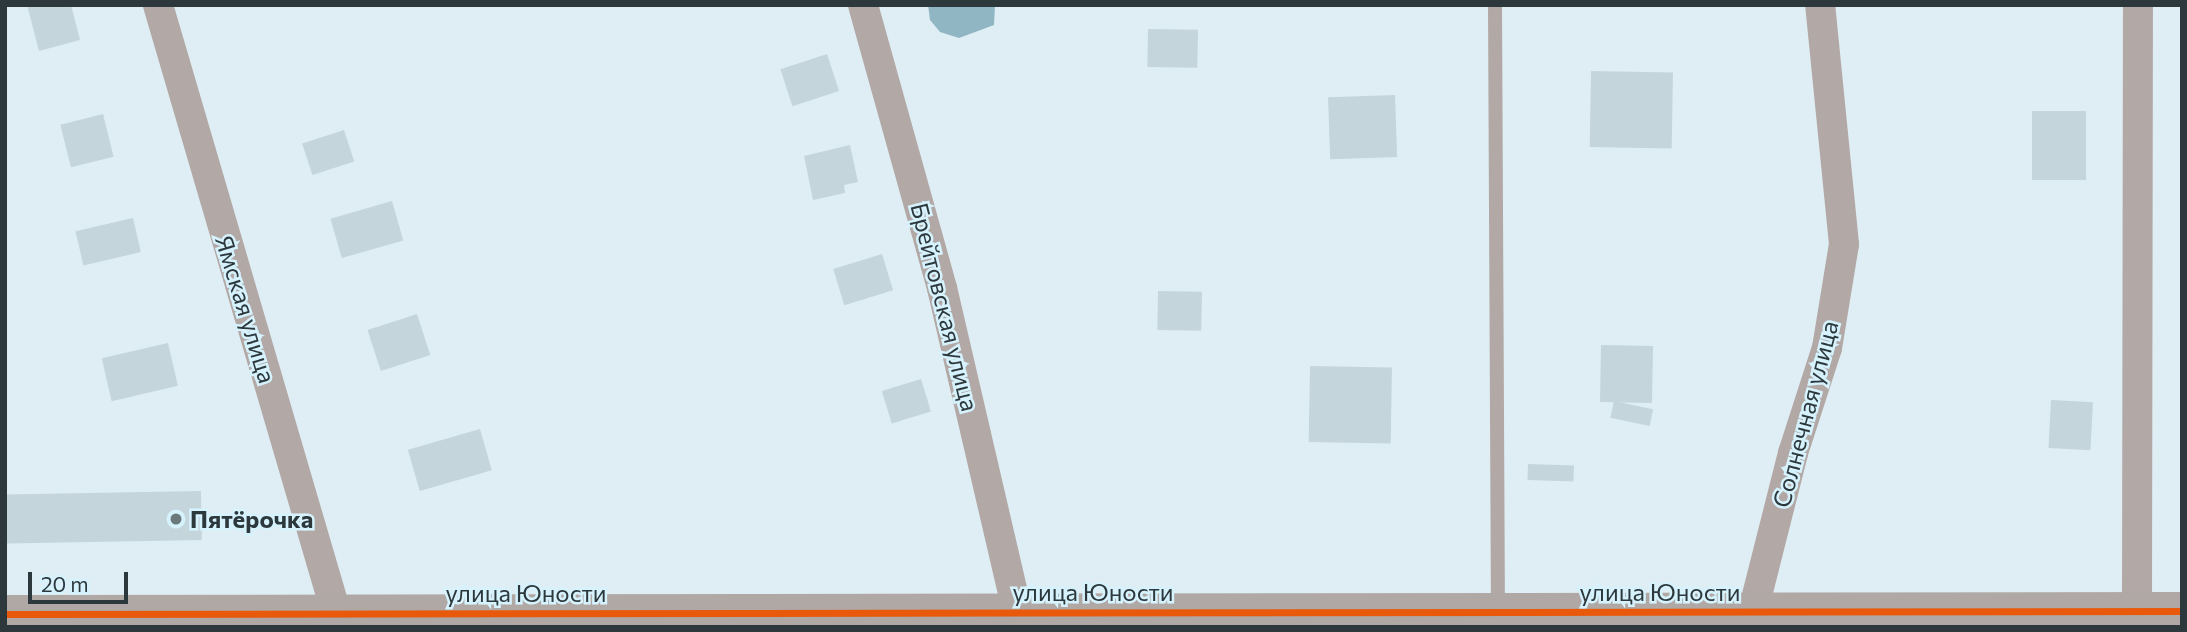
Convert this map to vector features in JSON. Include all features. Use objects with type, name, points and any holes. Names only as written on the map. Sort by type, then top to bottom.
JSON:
[{"type":"street","name":"Ямская улица","points":[[158,5],[337,612]]},
{"type":"street","name":"Брейтовская улица","points":[[863,5],[943,288],[1017,611]]},
{"type":"street","name":"Солнечная улица","points":[[1749,619],[1827,348],[1844,244],[1820,5]]},
{"type":"street","points":[[2137,611],[2138,5]]},
{"type":"street","name":"улица Юности","points":[[5,614],[1498,612],[1749,619],[2182,611]]},
{"type":"lane","points":[[1495,5],[1498,612]]},
{"type":"water","points":[[928,5],[995,5],[994,25],[959,38],[940,32],[930,20]]},
{"type":"building","points":[[27,5],[71,5],[80,40],[39,51]]},
{"type":"building","points":[[1148,29],[1198,30],[1197,68],[1147,67]]},
{"type":"building","points":[[827,54],[839,91],[792,106],[780,69]]},
{"type":"building","points":[[1591,71],[1673,72],[1672,148],[1590,147]]},
{"type":"building","points":[[1395,95],[1397,157],[1330,159],[1328,97]]},
{"type":"building","points":[[2032,111],[2086,111],[2086,180],[2032,180]]},
{"type":"building","points":[[103,114],[114,157],[71,167],[60,125]]},
{"type":"building","points":[[344,130],[354,161],[312,175],[302,144]]},
{"type":"building","points":[[850,145],[858,182],[844,185],[845,193],[813,200],[804,156]]},
{"type":"building","points":[[392,201],[403,240],[342,258],[330,219]]},
{"type":"building","points":[[133,218],[141,252],[83,265],[76,231]]},
{"type":"building","points":[[882,254],[893,290],[844,305],[833,269]]},
{"type":"building","points":[[1158,291],[1202,292],[1201,331],[1157,330]]},
{"type":"building","points":[[417,314],[430,355],[381,371],[368,330]]},
{"type":"building","points":[[168,343],[178,386],[112,401],[102,358]]},
{"type":"building","points":[[1601,345],[1653,346],[1652,403],[1600,402]]},
{"type":"building","points":[[1310,366],[1392,367],[1391,443],[1309,442]]},
{"type":"building","points":[[921,379],[931,412],[892,424],[882,391]]},
{"type":"building","points":[[2051,400],[2093,402],[2090,450],[2048,448]]},
{"type":"building","points":[[1614,401],[1653,409],[1650,426],[1610,418]]},
{"type":"building","points":[[480,429],[492,470],[420,491],[408,450]]},
{"type":"building","points":[[1528,464],[1574,466],[1573,482],[1527,480]]},
{"type":"building","points":[[201,491],[202,540],[6,543],[5,494]]},
{"type":"cycle path","points":[[5,614],[2182,611]]},
{"type":"place","name":"Пятёрочка","points":[[176,519]]}]
